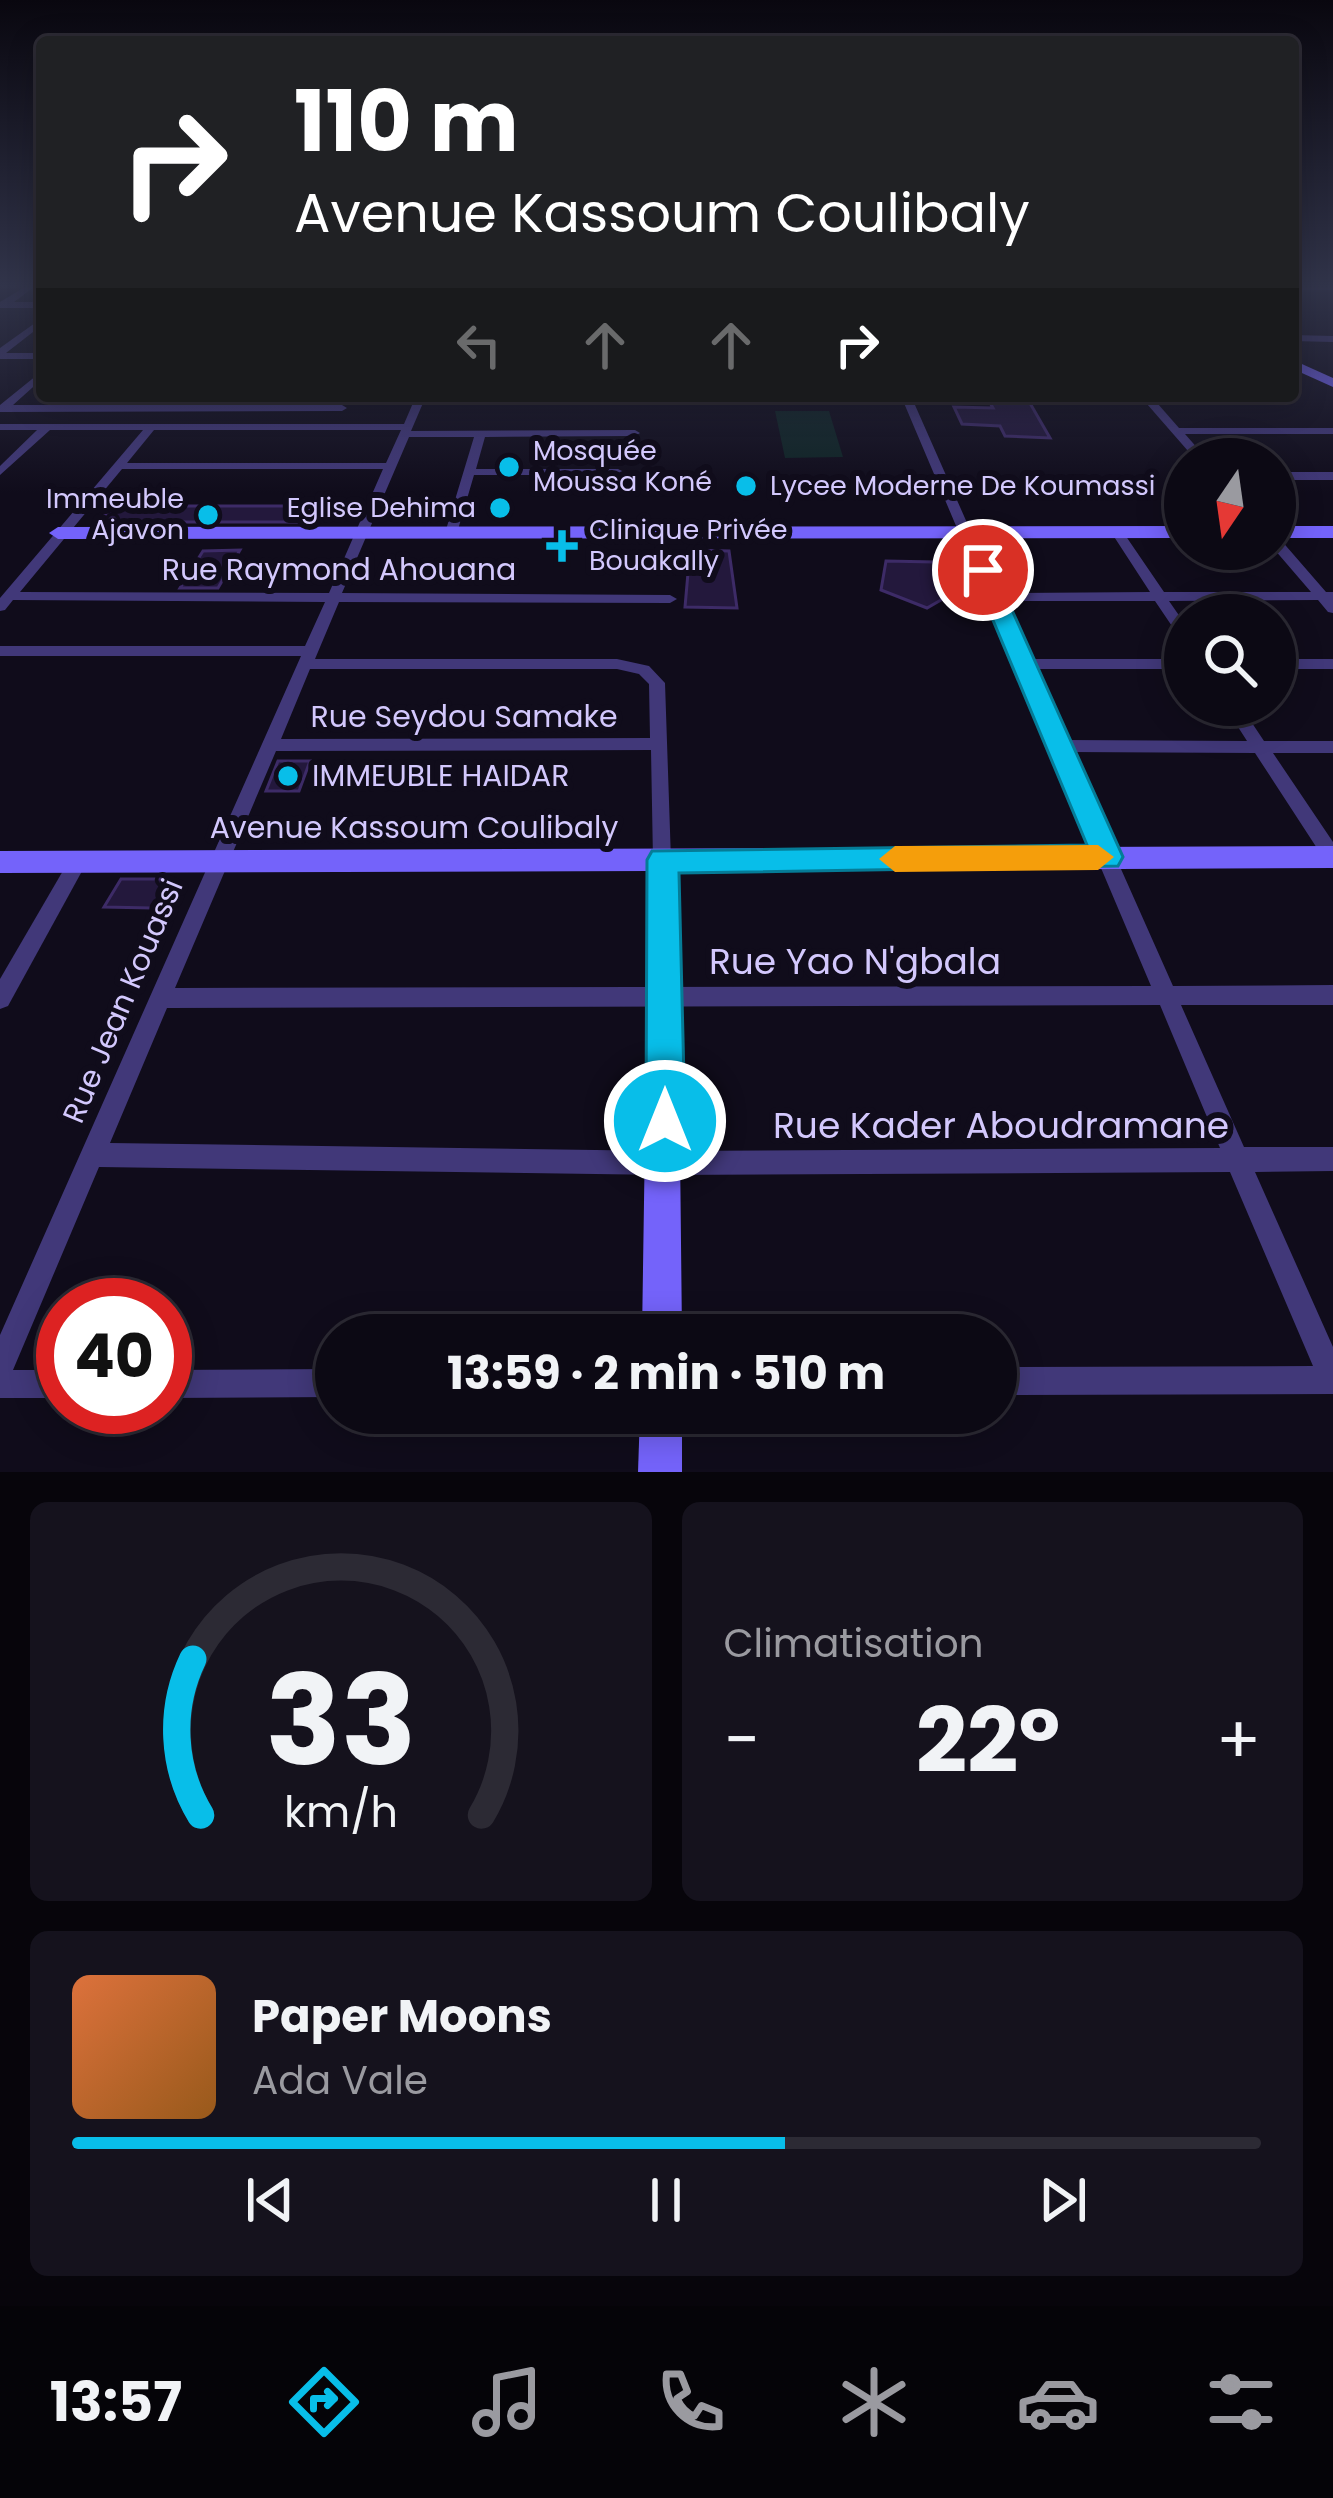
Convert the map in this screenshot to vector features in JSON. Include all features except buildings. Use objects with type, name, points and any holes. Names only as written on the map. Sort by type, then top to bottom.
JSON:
[{"type":"street","points":[[1299,367],[1333,383]]},
{"type":"street","points":[[1,409],[36,381]]},
{"type":"street","points":[[178,427],[199,402]]},
{"type":"street","points":[[1,409],[345,402]]},
{"type":"street","points":[[331,427],[345,402]]},
{"type":"street","name":"Rue Jean Kouassi","points":[[0,1368],[419,402]]},
{"type":"street","points":[[590,433],[594,402]]},
{"type":"street","points":[[909,402],[1333,1380],[1017,1382]]},
{"type":"street","points":[[1150,402],[1183,438]]},
{"type":"street","points":[[4,602],[151,427]]},
{"type":"street","points":[[0,428],[331,427],[635,434]]},
{"type":"street","points":[[0,472],[47,428]]},
{"type":"street","points":[[1176,430],[1333,431]]},
{"type":"street","points":[[451,533],[481,434]]},
{"type":"street","points":[[116,466],[391,466]]},
{"type":"street","points":[[469,472],[618,472]]},
{"type":"street","points":[[1296,476],[1333,476]]},
{"type":"street","points":[[1117,532],[1164,602]]},
{"type":"street","points":[[58,533],[1164,532]]},
{"type":"street","points":[[1296,532],[1333,532]]},
{"type":"street","points":[[1296,565],[1329,600]]},
{"type":"street","name":"Rue Raymond Ahouana","points":[[4,602],[335,595],[670,599]]},
{"type":"street","points":[[994,597],[1329,600]]},
{"type":"street","points":[[0,651],[617,664],[644,670],[657,683],[663,860],[662,1314]]},
{"type":"street","points":[[1024,664],[1164,664]]},
{"type":"street","points":[[1296,664],[1333,664]]},
{"type":"street","points":[[1246,726],[1333,857]]},
{"type":"street","name":"Rue Seydou Samake","points":[[270,745],[659,744]]},
{"type":"street","points":[[1058,746],[1333,747]]},
{"type":"street","name":"Avenue Kassoum Coulibaly","points":[[0,862],[1333,857]]},
{"type":"street","points":[[0,997],[78,862]]},
{"type":"street","name":"Rue Yao N'gbala","points":[[161,998],[1333,995]]},
{"type":"street","name":"Rue Kader Aboudramane","points":[[93,1155],[665,1163],[1333,1159]]},
{"type":"street","points":[[192,1384],[315,1383]]},
{"type":"street","points":[[0,1384],[36,1384]]},
{"type":"street","points":[[660,1472],[661,1434]]},
{"type":"green space","points":[[775,411],[829,411],[843,457],[785,458]]},
{"type":"slow traffic","points":[[895,859],[1098,857]]},
{"type":"place","name":"Mosquée Moussa Koné","points":[[509,467]]},
{"type":"place","name":"Lycee Moderne De Koumassi","points":[[746,486]]},
{"type":"place","name":"Eglise Dehima","points":[[500,508]]},
{"type":"place","name":"Immeuble Ajavon","points":[[208,515]]},
{"type":"place","name":"Clinique Privée Bouakally","points":[[562,546]]},
{"type":"place","name":"IMMEUBLE HAIDAR","points":[[288,776]]},
{"type":"route","points":[[665,1121],[663,860],[1107,857],[983,570]]}]
